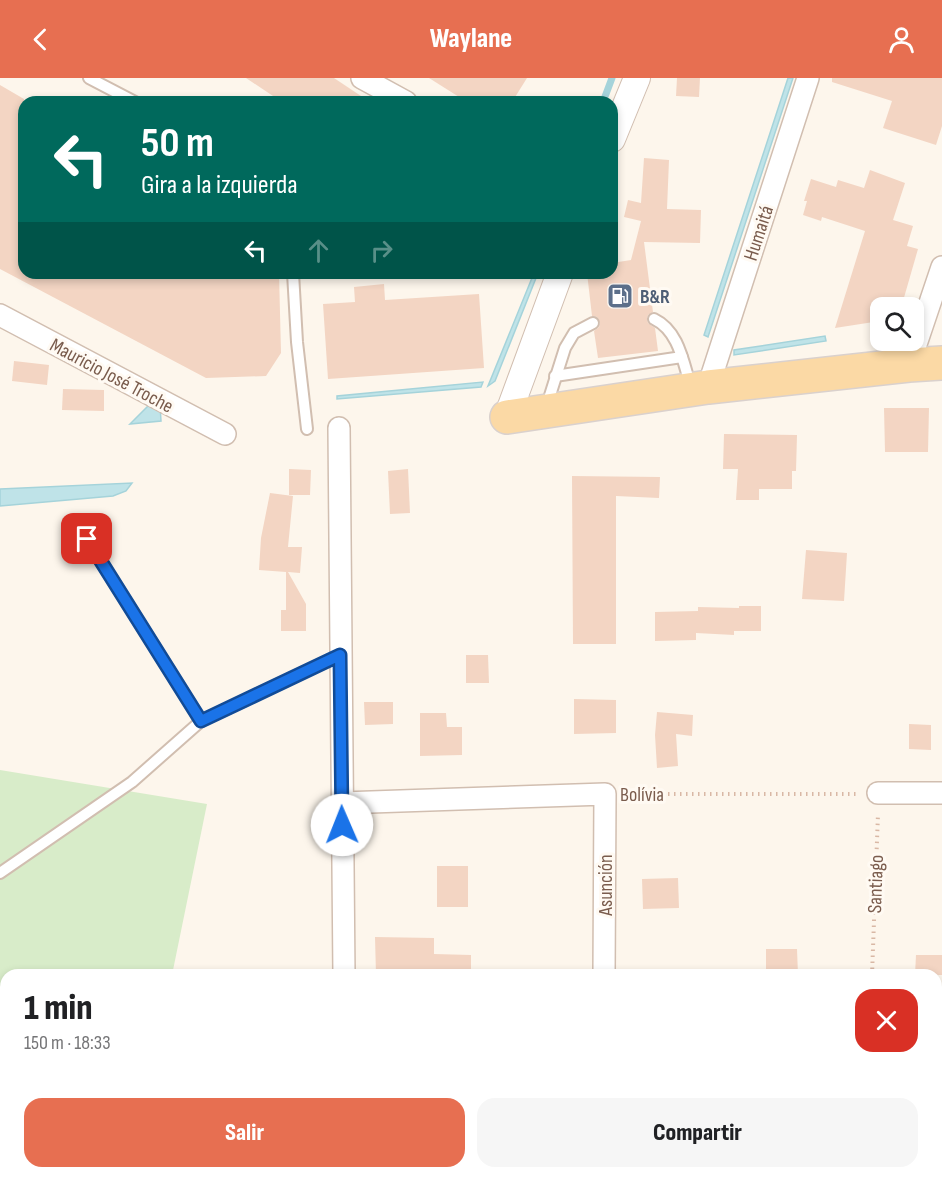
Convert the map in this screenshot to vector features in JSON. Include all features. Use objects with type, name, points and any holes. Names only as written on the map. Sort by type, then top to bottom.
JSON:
[{"type":"main road","points":[[507,417],[700,388],[942,363]]},
{"type":"street","points":[[362,78],[395,96]]},
{"type":"street","points":[[618,124],[637,78]]},
{"type":"street","name":"Humaitá","points":[[700,388],[808,78]]},
{"type":"street","points":[[909,365],[942,267]]},
{"type":"street","points":[[507,417],[558,279]]},
{"type":"street","name":"Mauricio José Troche","points":[[0,315],[225,434]]},
{"type":"street","points":[[339,428],[344,969]]},
{"type":"street","points":[[878,794],[942,793]]},
{"type":"street","name":"Bolívia","points":[[342,803],[605,794]]},
{"type":"street","name":"Asunción","points":[[604,969],[605,794]]},
{"type":"lane","points":[[89,78],[124,96]]},
{"type":"lane","points":[[292,279],[307,429]]},
{"type":"lane","points":[[654,319],[664,323],[678,342],[682,357],[700,388]]},
{"type":"lane","points":[[545,411],[565,348],[574,333],[593,323]]},
{"type":"lane","points":[[555,376],[682,357]]},
{"type":"lane","points":[[87,539],[201,721]]},
{"type":"lane","points":[[0,873],[132,782],[201,721],[340,655]]},
{"type":"path","name":"Bolívia","points":[[605,794],[878,794]]},
{"type":"path","name":"Santiago","points":[[872,969],[878,794]]},
{"type":"green space","points":[[0,770],[207,804],[173,969],[0,969]]},
{"type":"water","points":[[788,78],[793,78],[708,337],[704,335]]},
{"type":"water","points":[[532,279],[536,279],[495,381],[488,386]]},
{"type":"water","points":[[825,336],[826,341],[734,355],[734,350]]},
{"type":"water","points":[[483,382],[481,387],[337,399],[337,396]]},
{"type":"water","points":[[149,405],[160,405],[161,421],[130,424]]},
{"type":"water","points":[[132,483],[126,491],[113,496],[0,506],[0,489]]},
{"type":"building","points":[[246,78],[334,78],[361,96],[273,96]]},
{"type":"building","points":[[429,78],[527,78],[516,96],[458,96]]},
{"type":"building","points":[[677,78],[700,78],[699,97],[676,96]]},
{"type":"building","points":[[832,78],[942,78],[942,126],[936,145],[883,128],[892,101],[832,82]]},
{"type":"building","points":[[0,85],[19,96],[18,279],[0,269]]},
{"type":"building","points":[[644,158],[669,160],[667,209],[701,210],[700,243],[644,242],[653,312],[648,315],[647,319],[648,323],[655,328],[658,351],[598,358],[594,331],[600,323],[597,317],[592,316],[588,279],[618,279],[618,262],[631,260],[641,221],[624,217],[628,200],[641,203]]},
{"type":"building","points":[[870,170],[905,183],[893,220],[913,226],[907,246],[918,249],[904,297],[870,297],[870,323],[835,328],[865,231],[822,217],[821,221],[803,215],[807,201],[804,201],[811,179],[836,187],[838,180],[864,188]]},
{"type":"building","points":[[19,279],[279,279],[281,353],[266,376],[206,378]]},
{"type":"building","points":[[384,284],[385,300],[479,294],[484,368],[328,379],[323,304],[355,302],[354,287]]},
{"type":"building","points":[[14,361],[49,365],[47,385],[12,381]]},
{"type":"building","points":[[63,389],[104,390],[104,411],[62,410]]},
{"type":"building","points":[[884,408],[929,408],[928,452],[885,452]]},
{"type":"building","points":[[724,434],[797,435],[796,471],[792,471],[792,489],[759,489],[759,500],[736,500],[738,469],[723,469]]},
{"type":"building","points":[[289,469],[311,470],[310,495],[289,495]]},
{"type":"building","points":[[408,469],[410,513],[390,514],[388,471]]},
{"type":"building","points":[[572,476],[660,477],[659,498],[616,496],[616,644],[573,644]]},
{"type":"building","points":[[270,493],[293,496],[288,547],[302,547],[300,573],[288,572],[306,604],[306,631],[281,631],[281,610],[286,610],[286,572],[259,570],[261,538]]},
{"type":"building","points":[[806,550],[847,553],[844,601],[802,599]]},
{"type":"building","points":[[739,606],[761,606],[761,631],[734,631],[734,635],[696,633],[696,640],[655,641],[655,612],[698,611],[698,607],[739,608]]},
{"type":"building","points":[[466,655],[488,655],[489,683],[466,683]]},
{"type":"building","points":[[574,699],[616,700],[616,733],[574,734]]},
{"type":"building","points":[[364,702],[393,702],[393,724],[365,725]]},
{"type":"building","points":[[657,712],[693,715],[692,736],[676,734],[678,766],[657,768],[655,735]]},
{"type":"building","points":[[420,713],[446,713],[447,727],[462,727],[462,755],[420,756]]},
{"type":"building","points":[[909,724],[931,725],[931,750],[909,749]]},
{"type":"building","points":[[437,866],[468,866],[468,907],[437,907]]},
{"type":"building","points":[[678,878],[679,908],[643,909],[642,879]]},
{"type":"building","points":[[375,937],[434,938],[434,954],[471,955],[471,969],[376,969]]},
{"type":"building","points":[[766,949],[797,949],[798,969],[766,969]]},
{"type":"building","points":[[916,955],[942,955],[942,969],[915,969]]},
{"type":"waterway","points":[[605,96],[612,78]]},
{"type":"place","name":"B&R","points":[[620,296]]},
{"type":"route","points":[[87,539],[201,721],[340,655],[342,825]]}]
